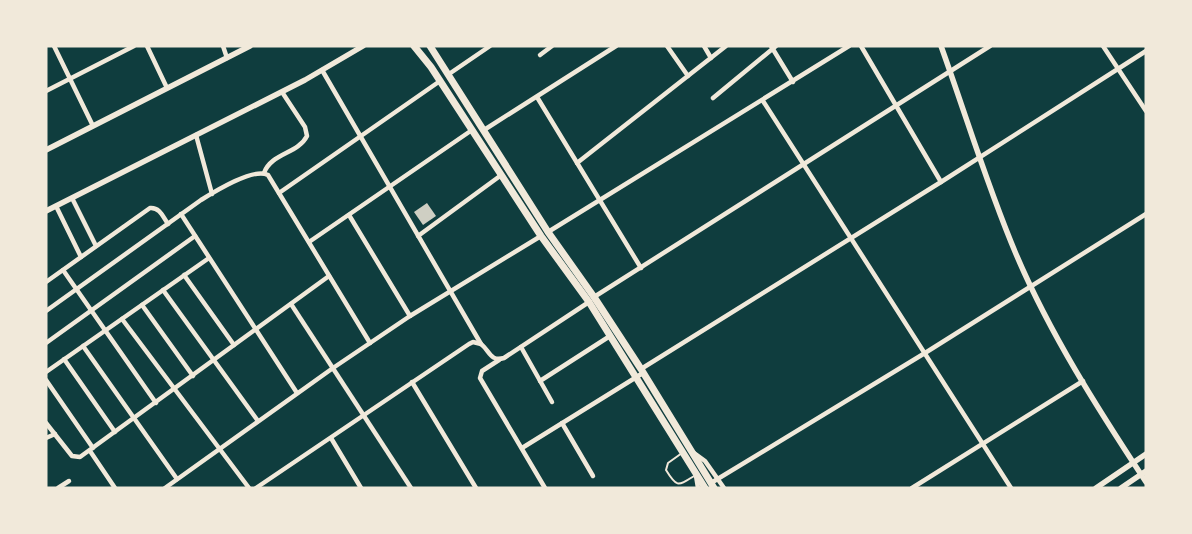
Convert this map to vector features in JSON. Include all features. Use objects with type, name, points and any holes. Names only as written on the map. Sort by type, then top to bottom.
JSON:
[{"type":"main road","points":[[414,46],[440,81],[500,176],[541,236],[592,300],[610,336],[696,475],[712,484]]},
{"type":"main road","points":[[430,46],[592,300],[642,371],[712,484]]},
{"type":"street","points":[[54,46],[93,126]]},
{"type":"street","points":[[46,91],[134,46]]},
{"type":"street","points":[[147,46],[167,88]]},
{"type":"street","points":[[223,46],[227,58]]},
{"type":"street","points":[[46,150],[250,46]]},
{"type":"street","points":[[46,211],[282,92],[363,46]]},
{"type":"street","points":[[449,74],[490,46]]},
{"type":"street","points":[[540,55],[552,46]]},
{"type":"street","points":[[484,130],[616,46]]},
{"type":"street","points":[[667,46],[688,76]]},
{"type":"street","points":[[704,46],[711,58]]},
{"type":"street","points":[[577,163],[726,46]]},
{"type":"street","points":[[548,232],[849,46]]},
{"type":"street","points":[[861,46],[941,182]]},
{"type":"street","points":[[941,46],[1003,223],[1031,287],[1083,381],[1133,462],[1143,473],[1146,482]]},
{"type":"street","points":[[545,488],[480,378],[482,372],[641,268],[897,107],[990,46]]},
{"type":"street","points":[[1103,46],[1146,111]]},
{"type":"street","points":[[713,98],[774,47],[793,82]]},
{"type":"street","points":[[522,448],[636,378],[642,371],[1146,51]]},
{"type":"street","points":[[322,70],[481,344],[489,355],[500,360]]},
{"type":"street","points":[[279,193],[440,81]]},
{"type":"street","points":[[264,173],[269,164],[301,143],[307,136],[304,127],[282,92]]},
{"type":"street","points":[[537,97],[641,268]]},
{"type":"street","points":[[763,100],[1011,488]]},
{"type":"street","points":[[309,242],[472,130]]},
{"type":"street","points":[[196,134],[212,194]]},
{"type":"street","points":[[46,311],[181,214],[212,194],[241,179],[264,173],[268,175],[370,343]]},
{"type":"street","points":[[418,236],[500,176]]},
{"type":"street","points":[[72,198],[96,246]]},
{"type":"street","points":[[56,206],[81,257]]},
{"type":"street","points":[[46,282],[150,208],[159,210],[168,224]]},
{"type":"street","points":[[181,214],[297,393]]},
{"type":"street","points":[[712,484],[1146,214]]},
{"type":"street","points":[[349,215],[410,316]]},
{"type":"street","points":[[46,343],[195,236]]},
{"type":"street","points":[[165,488],[332,368],[410,316],[541,236]]},
{"type":"street","points":[[46,372],[209,258]]},
{"type":"street","points":[[63,270],[156,403]]},
{"type":"street","points":[[184,275],[234,346]]},
{"type":"street","points":[[46,423],[72,456],[80,457],[329,276]]},
{"type":"street","points":[[163,290],[258,421]]},
{"type":"street","points":[[291,304],[411,488]]},
{"type":"street","points":[[142,305],[193,376]]},
{"type":"street","points":[[122,319],[249,488]]},
{"type":"street","points":[[540,381],[610,336]]},
{"type":"street","points":[[256,488],[469,344],[473,342],[481,344]]},
{"type":"street","points":[[83,346],[177,479]]},
{"type":"street","points":[[521,348],[552,402]]},
{"type":"street","points":[[64,359],[115,432]]},
{"type":"street","points":[[46,380],[92,449],[115,488]]},
{"type":"street","points":[[912,488],[1083,381]]},
{"type":"street","points":[[412,382],[476,488]]},
{"type":"street","points":[[562,423],[593,476]]},
{"type":"street","points":[[46,438],[55,434]]},
{"type":"street","points":[[331,438],[361,488]]},
{"type":"street","points":[[1096,488],[1146,454]]},
{"type":"street","points":[[1121,488],[1143,473]]},
{"type":"street","points":[[696,475],[698,488]]},
{"type":"street","points":[[58,488],[70,480]]},
{"type":"street","points":[[712,484],[724,488]]},
{"type":"lane","points":[[682,453],[666,466],[666,470],[673,482],[681,484],[696,475]]},
{"type":"building","points":[[427,203],[436,216],[423,225],[414,212]]}]
